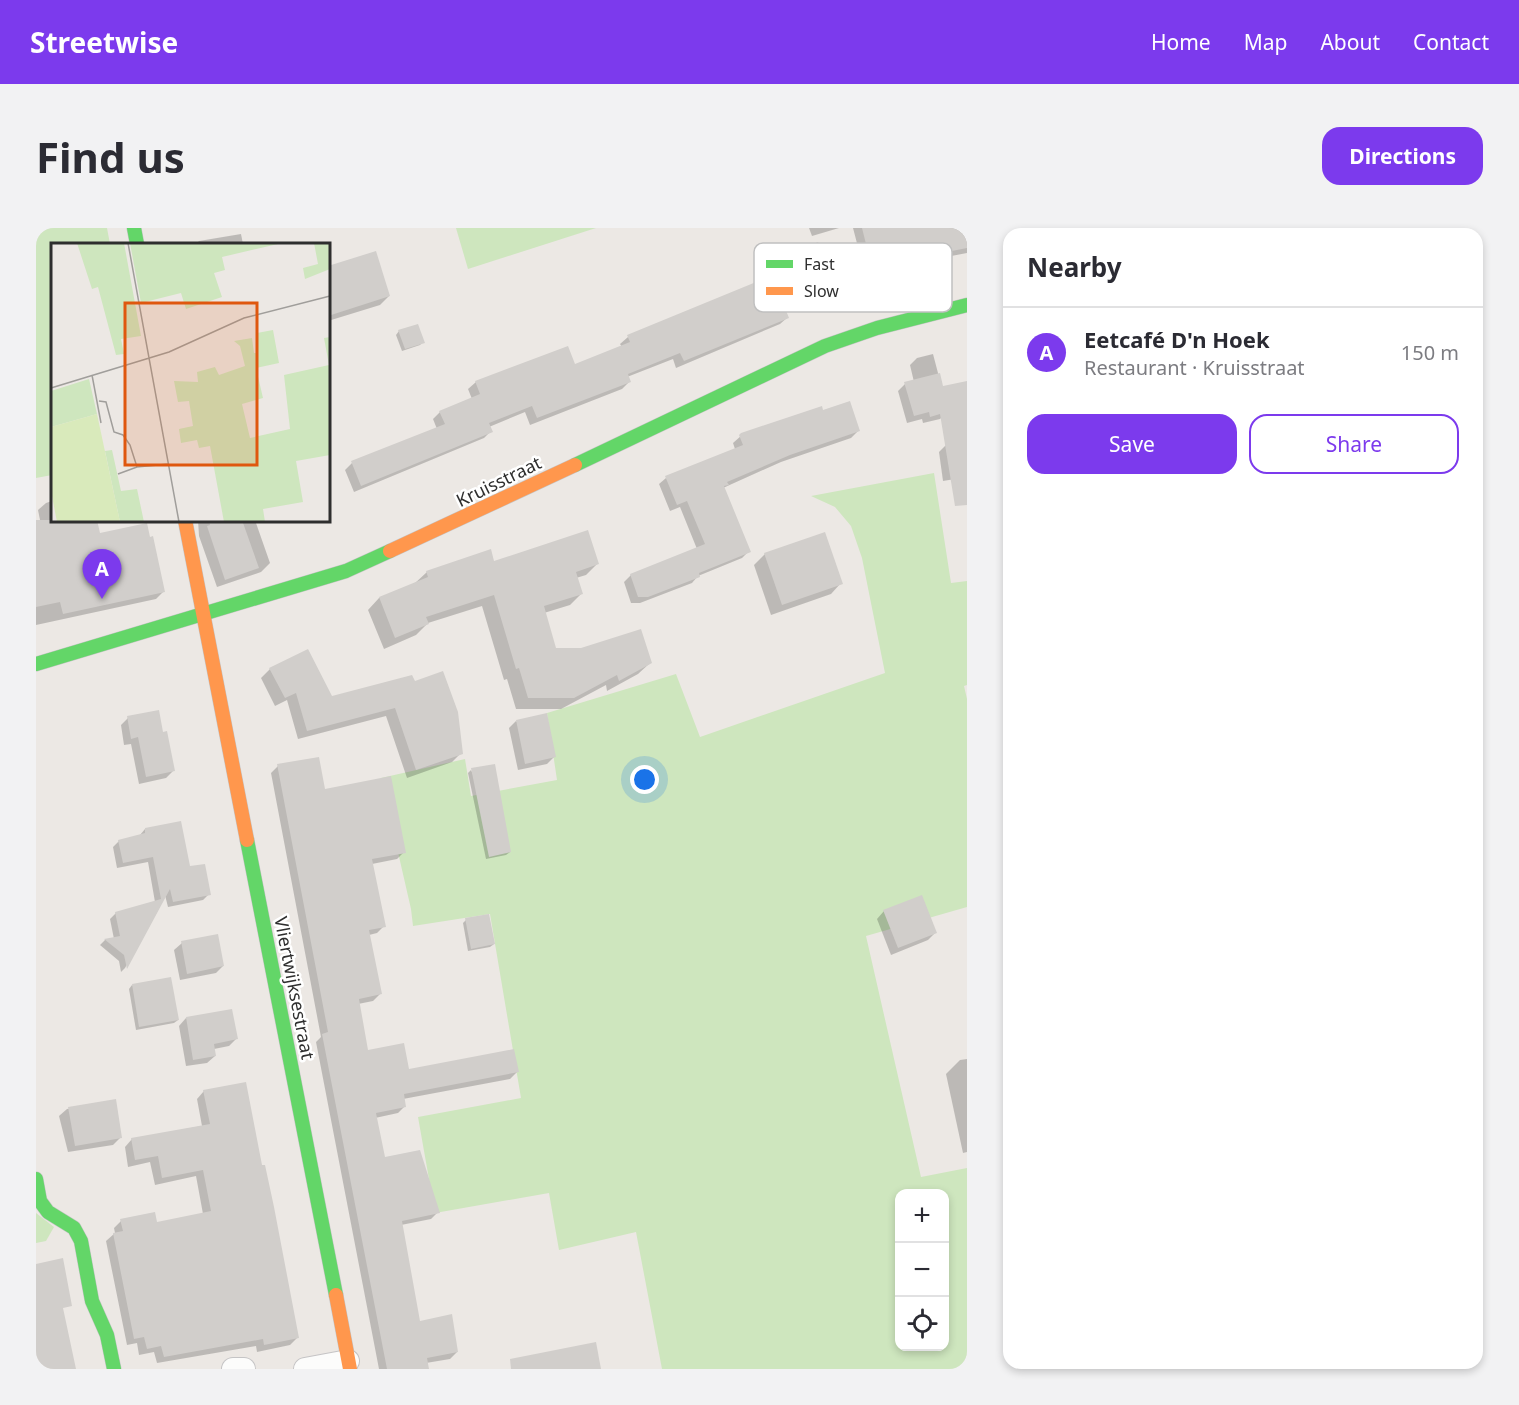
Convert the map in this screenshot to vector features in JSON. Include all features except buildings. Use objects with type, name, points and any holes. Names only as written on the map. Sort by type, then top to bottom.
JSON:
[{"type":"street","points":[[134,228],[136,243]]},
{"type":"street","name":"Kruisstraat","points":[[952,309],[967,305]]},
{"type":"street","name":"Kruisstraat","points":[[36,664],[346,572],[825,346],[877,328],[940,312]]},
{"type":"street","name":"Vliertwijksestraat","points":[[185,522],[349,1365]]},
{"type":"street","points":[[36,1179],[40,1201],[48,1212],[74,1228],[81,1241],[92,1301],[107,1335],[114,1369]]},
{"type":"street","points":[[305,1369],[349,1365]]},
{"type":"street","points":[[233,1369],[244,1369]]},
{"type":"green space","points":[[36,228],[107,228],[110,243],[51,243],[51,475],[36,478]]},
{"type":"green space","points":[[456,228],[596,228],[468,269]]},
{"type":"green space","points":[[934,473],[951,583],[967,581],[967,685],[964,686],[967,699],[967,907],[866,936],[921,1177],[967,1168],[967,1369],[662,1369],[636,1232],[559,1250],[549,1193],[435,1213],[418,1117],[521,1098],[490,914],[413,926],[381,778],[465,759],[471,796],[557,780],[547,713],[676,674],[700,737],[885,673],[862,558],[851,526],[835,507],[811,496]]},
{"type":"green space","points":[[36,1213],[54,1227],[46,1241],[36,1243]]},
{"type":"traffic: fast","points":[[134,228],[137,243]]},
{"type":"traffic: fast","points":[[952,309],[967,305]]},
{"type":"traffic: fast","points":[[575,465],[825,346],[877,328],[940,312]]},
{"type":"traffic: fast","points":[[36,664],[346,571],[390,551]]},
{"type":"traffic: fast","points":[[247,840],[336,1295]]},
{"type":"traffic: fast","points":[[36,1179],[40,1201],[48,1212],[74,1228],[81,1241],[92,1301],[107,1335],[114,1369]]},
{"type":"traffic: slow","points":[[390,551],[575,465]]},
{"type":"traffic: slow","points":[[185,522],[247,840]]},
{"type":"traffic: slow","points":[[336,1295],[350,1369]]},
{"type":"place","name":"Eetcafé D'n Hoek","points":[[102,599]]}]
